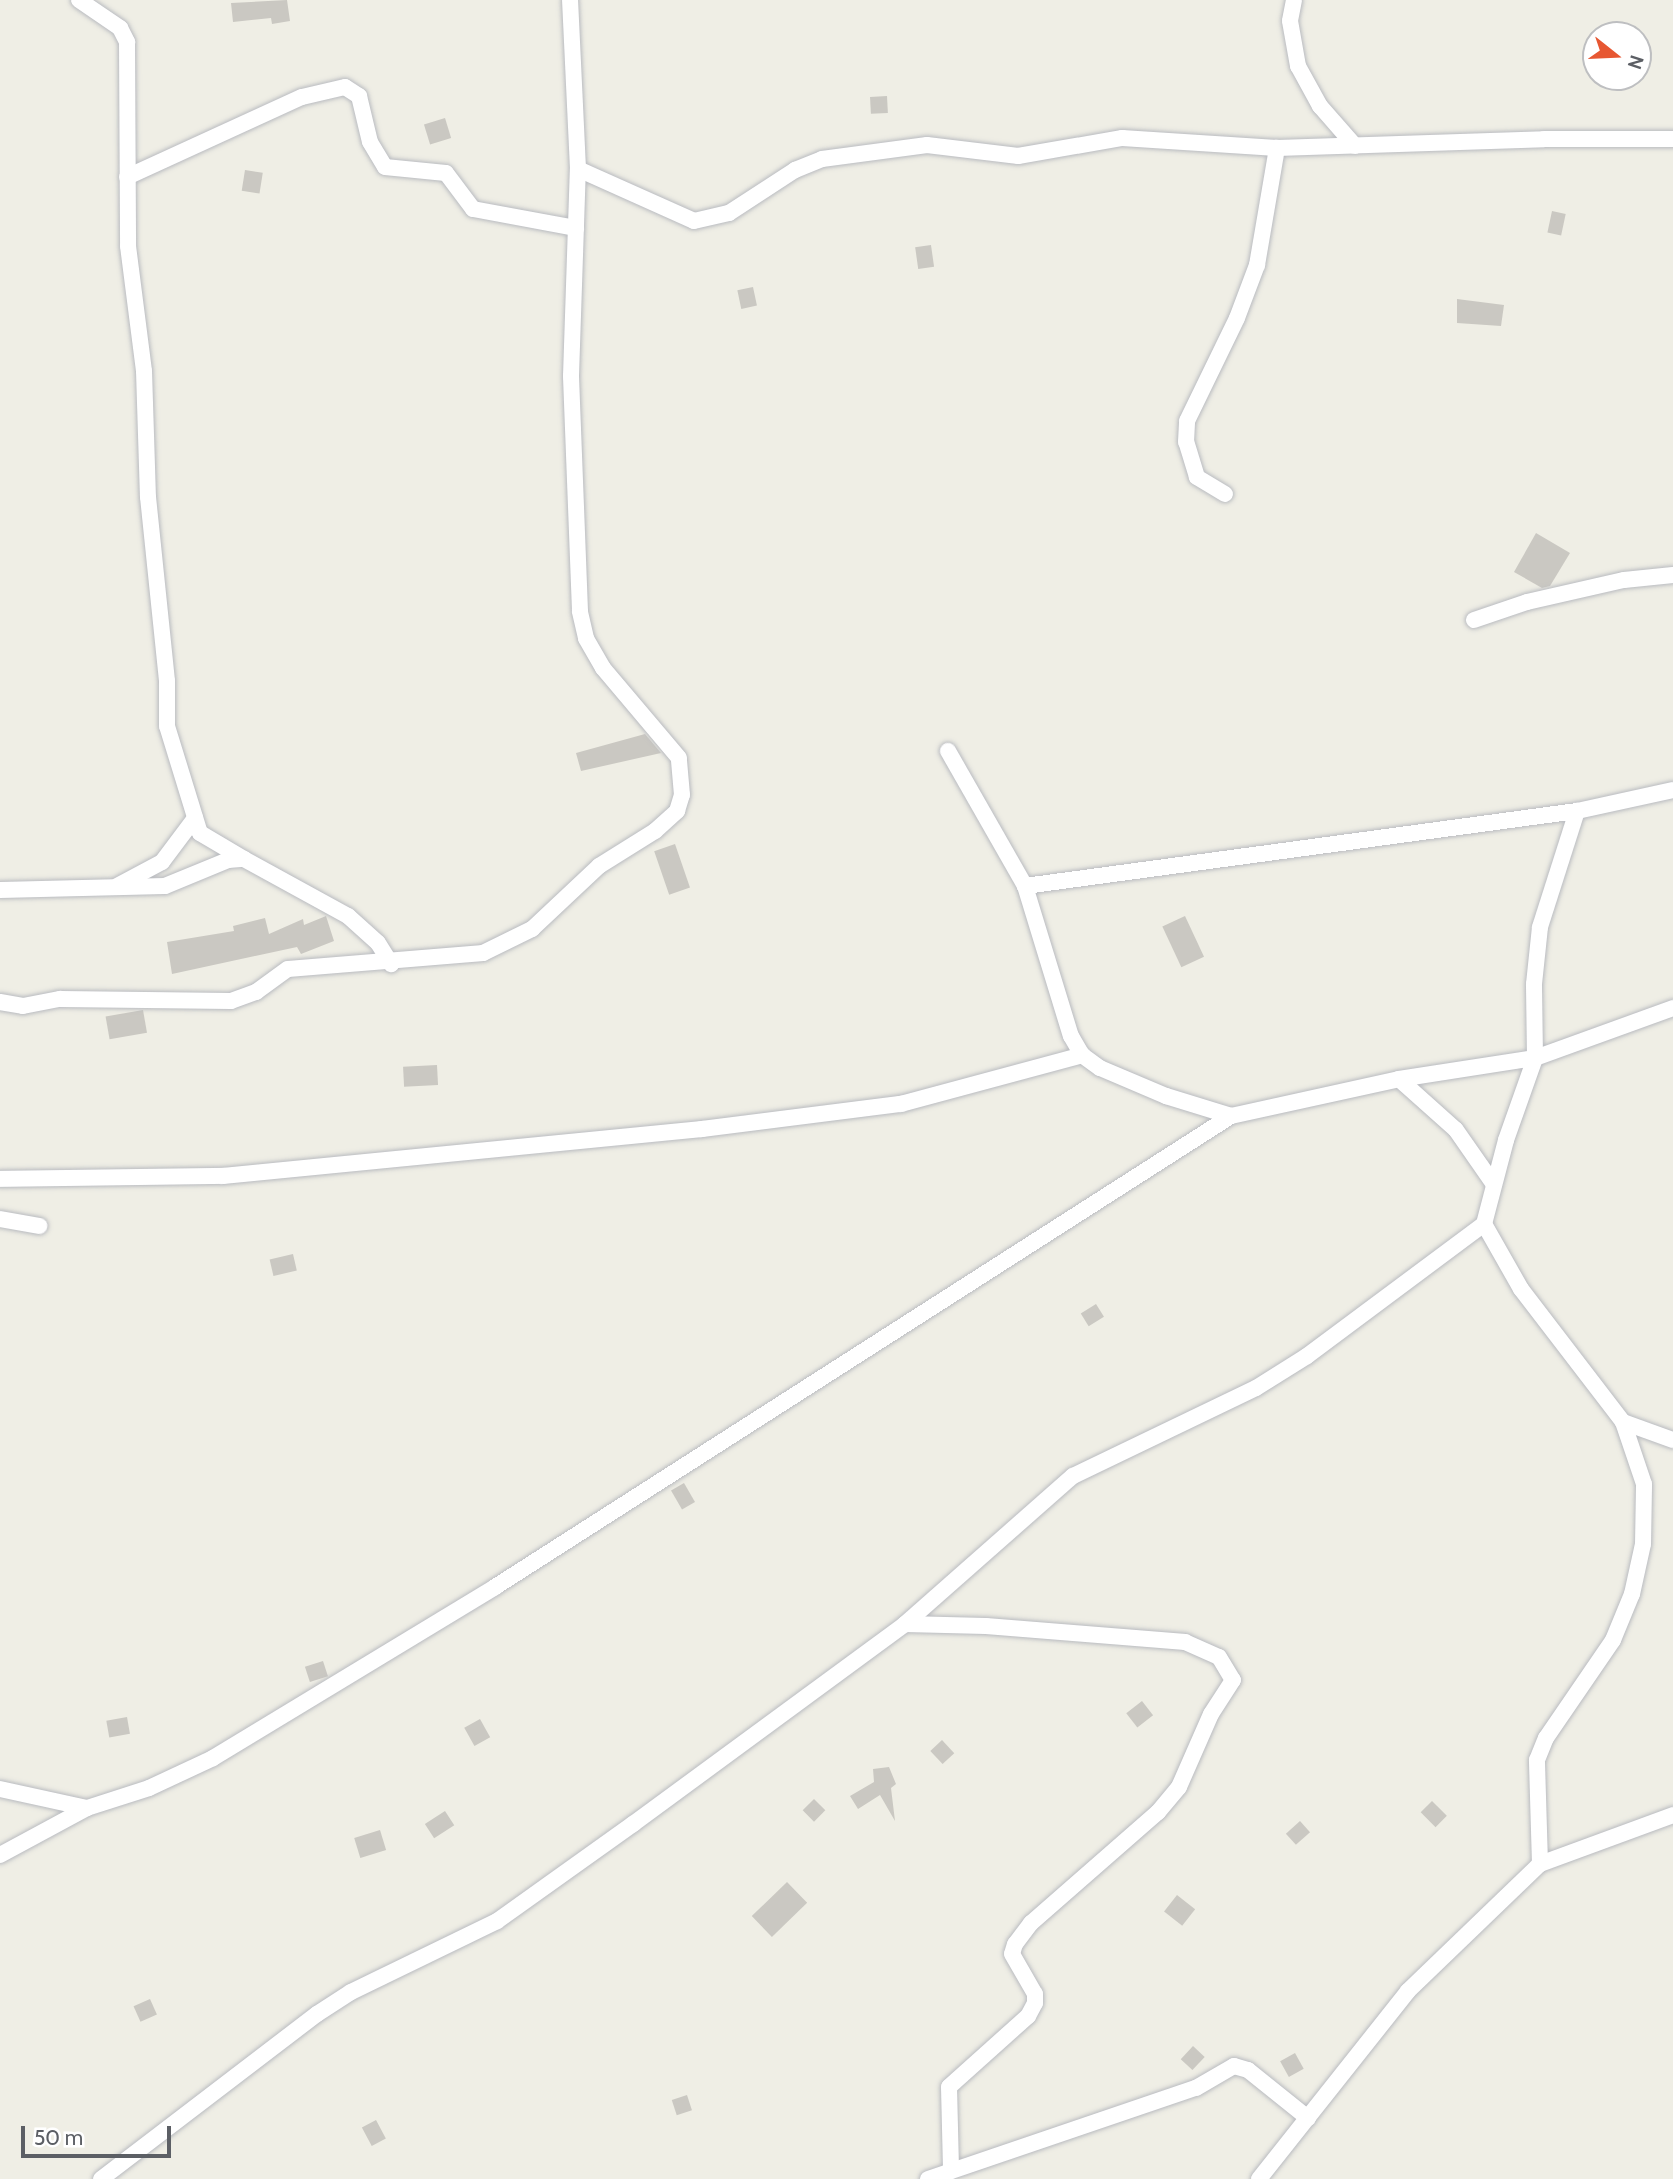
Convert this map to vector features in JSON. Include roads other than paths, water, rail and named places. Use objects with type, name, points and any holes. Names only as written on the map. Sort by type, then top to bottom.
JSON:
[{"type":"street","points":[[79,0],[120,29],[127,42],[128,246],[144,371],[148,497],[167,681],[167,726],[195,818],[209,841],[348,916],[378,943],[391,964]]},
{"type":"street","points":[[0,1002],[23,1006],[60,999],[231,1001],[256,992],[288,969],[391,964],[483,953],[511,943],[532,929],[599,866],[655,831],[677,811],[682,795],[680,758],[603,668],[586,638],[580,611],[570,376],[578,169],[570,0]]},
{"type":"street","points":[[1294,0],[1290,21],[1298,66],[1320,106],[1355,146]]},
{"type":"street","points":[[127,177],[302,97],[345,87],[359,96],[370,142],[385,167],[446,173],[473,209],[576,228]]},
{"type":"street","points":[[578,169],[694,221],[729,214],[815,161],[927,145],[1018,156],[1122,138],[1277,148],[1544,138],[1673,139]]},
{"type":"street","points":[[1225,494],[1197,477],[1186,442],[1187,421],[1237,318],[1257,265],[1277,148]]},
{"type":"street","points":[[1474,620],[1612,583],[1673,575]]},
{"type":"street","points":[[948,751],[1025,886],[1071,1036],[1082,1055],[1100,1068],[1166,1096],[1231,1116]]},
{"type":"street","points":[[1025,886],[1577,811],[1673,790]]},
{"type":"street","points":[[101,2179],[317,2014],[351,1992],[497,1921],[905,1624],[1073,1476],[1256,1388],[1307,1356],[1484,1224],[1493,1183],[1535,1058],[1534,984],[1540,927],[1577,811]]},
{"type":"street","points":[[112,888],[162,862],[195,818]]},
{"type":"street","points":[[0,890],[165,886],[244,859]]},
{"type":"street","points":[[0,1855],[87,1808],[149,1788],[225,1751],[495,1587],[1231,1116],[1399,1079],[1535,1058],[1673,1008]]},
{"type":"street","points":[[0,1179],[223,1176],[702,1129],[901,1104],[1082,1055]]},
{"type":"street","points":[[1399,1079],[1456,1130],[1493,1183]]},
{"type":"street","points":[[0,1219],[39,1226]]},
{"type":"street","points":[[1484,1224],[1521,1289],[1623,1422],[1644,1484],[1643,1545],[1632,1594],[1613,1640],[1552,1729],[1537,1760],[1541,1864]]},
{"type":"street","points":[[1623,1422],[1673,1440]]},
{"type":"street","points":[[905,1624],[986,1626],[1185,1642],[1219,1657],[1233,1680],[1211,1714],[1179,1787],[1158,1812],[1031,1923],[1016,1944],[1012,1954],[1035,1994],[1035,2003],[1028,2016],[949,2087],[951,2171]]},
{"type":"street","points":[[0,1789],[87,1808]]},
{"type":"street","points":[[1259,2179],[1408,1991],[1541,1864],[1673,1815]]},
{"type":"street","points":[[928,2179],[1196,2088],[1234,2066],[1248,2070],[1308,2118]]}]
